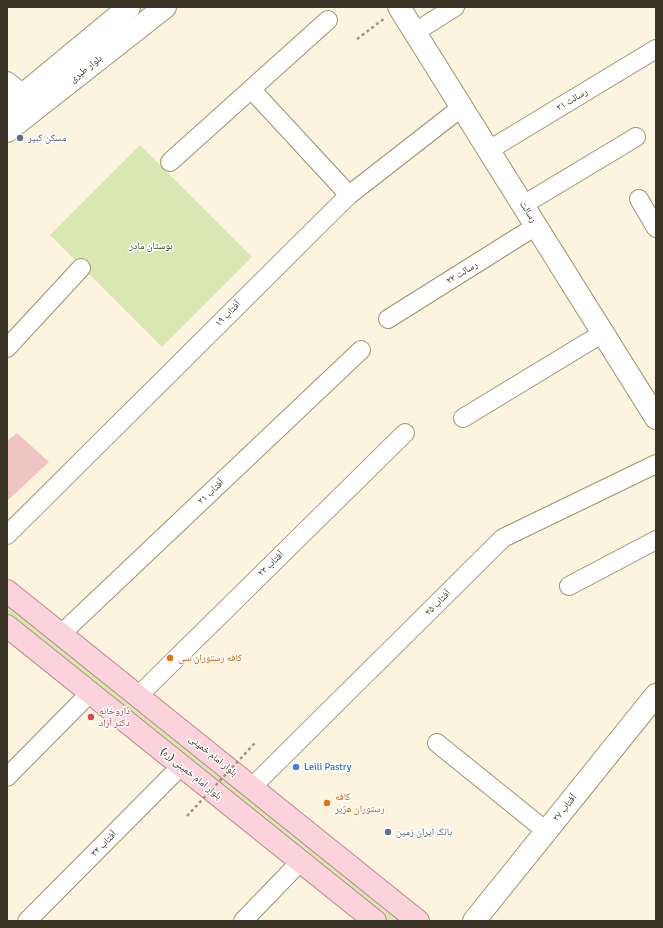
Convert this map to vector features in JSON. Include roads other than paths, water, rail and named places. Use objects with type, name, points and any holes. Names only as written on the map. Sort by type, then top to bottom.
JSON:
[{"type":"main road","name":"بلوار طبری","points":[[7,131],[32,100],[129,7]]},
{"type":"main road","name":"بلوار طبری","points":[[7,108],[32,100],[165,7]]},
{"type":"main road","name":"رسالت","points":[[399,7],[656,418]]},
{"type":"main road","name":"بلوار امام خمینی","points":[[7,591],[418,921]]},
{"type":"main road","name":"بلوار امام خمینی (ره)","points":[[7,626],[375,921]]},
{"type":"main road","name":"آفتاب ۲۷","points":[[474,921],[656,695]]},
{"type":"street","points":[[415,32],[454,7]]},
{"type":"street","points":[[170,162],[328,20]]},
{"type":"street","name":"رسالت ۲۱","points":[[489,150],[656,49]]},
{"type":"street","points":[[7,81],[32,100]]},
{"type":"street","points":[[251,89],[349,195]]},
{"type":"street","name":"آفتاب ۱۹","points":[[7,535],[349,195],[462,107]]},
{"type":"street","points":[[523,205],[636,137]]},
{"type":"street","points":[[639,199],[656,228]]},
{"type":"street","name":"رسالت ۲۲","points":[[388,319],[536,226]]},
{"type":"street","points":[[7,348],[82,268]]},
{"type":"street","points":[[462,418],[603,333]]},
{"type":"street","name":"آفتاب ۲۱","points":[[61,634],[361,350]]},
{"type":"street","name":"آفتاب ۲۳","points":[[138,696],[405,433]]},
{"type":"street","name":"آفتاب ۲۵","points":[[252,787],[503,538],[656,464]]},
{"type":"street","points":[[569,586],[656,540]]},
{"type":"street","points":[[7,777],[90,693]]},
{"type":"street","points":[[437,743],[546,831]]},
{"type":"street","name":"آفتاب ۳۲","points":[[27,921],[181,766]]},
{"type":"street","points":[[243,921],[300,862]]},
{"type":"place","name":"مسکن کبیر","points":[[20,138]]},
{"type":"place","name":"کافه رستوران سی","points":[[170,658]]},
{"type":"place","name":"داروخانه دکتر آزاد","points":[[91,717]]},
{"type":"place","name":"Leili Pastry","points":[[296,767]]},
{"type":"place","name":"کافه رستوران هژیر","points":[[327,803]]},
{"type":"place","name":"بانک ایران زمین","points":[[388,832]]},
{"type":"park label","name":"بوستان مادر","points":[[151,246]]}]
